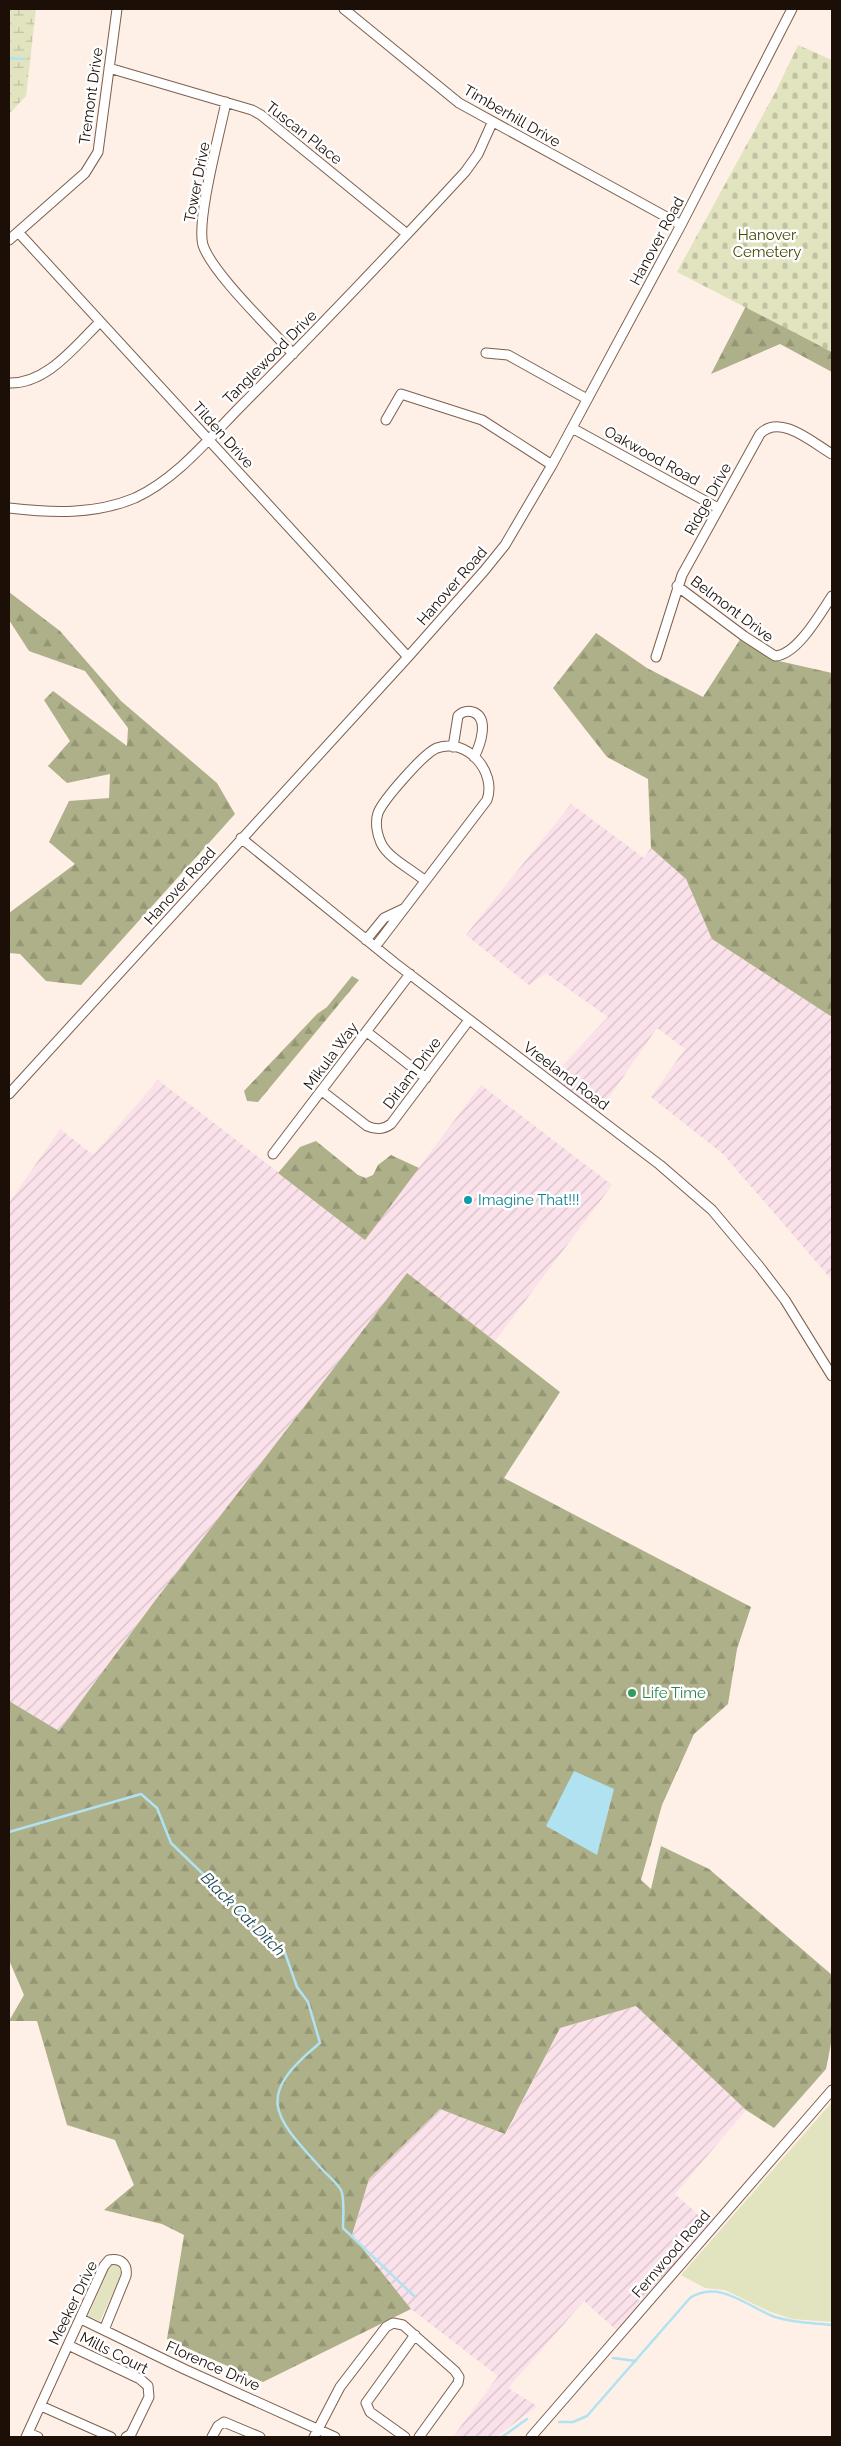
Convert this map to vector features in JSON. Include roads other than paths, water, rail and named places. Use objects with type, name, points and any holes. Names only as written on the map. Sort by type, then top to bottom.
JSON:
[{"type":"street","name":"Tremont Drive","points":[[9,240],[85,173],[92,163],[100,143],[117,9]]},
{"type":"street","name":"Timberhill Drive","points":[[344,9],[458,103],[681,225]]},
{"type":"street","name":"Hanover Road","points":[[9,1094],[408,656],[505,545],[552,465],[681,225],[792,9]]},
{"type":"street","name":"Tuscan Place","points":[[109,68],[252,110],[270,120],[407,234]]},
{"type":"street","name":"Tower Drive","points":[[226,102],[202,222],[203,244],[215,267],[293,354]]},
{"type":"street","name":"Tanglewood Drive","points":[[9,508],[45,512],[69,512],[117,505],[136,497],[171,476],[293,354],[465,172],[478,154],[492,123]]},
{"type":"street","name":"Tilden Drive","points":[[18,232],[408,656]]},
{"type":"street","points":[[9,383],[25,381],[47,371],[100,322]]},
{"type":"street","points":[[486,353],[508,355],[587,399]]},
{"type":"street","points":[[386,420],[401,394],[482,420],[552,465]]},
{"type":"street","name":"Ridge Drive","points":[[656,657],[677,586],[718,508],[756,440],[764,430],[769,427],[781,427],[793,431],[832,454]]},
{"type":"street","name":"Oakwood Road","points":[[572,428],[718,508]]},
{"type":"street","name":"Belmont Drive","points":[[677,586],[750,641],[775,656],[792,650],[832,596]]},
{"type":"street","points":[[453,747],[458,716],[464,712],[473,712],[480,717],[482,724],[481,740],[474,757]]},
{"type":"street","points":[[375,947],[424,880],[451,849],[487,800],[490,785],[488,776],[474,757],[453,747],[437,748],[431,752],[386,800],[378,814],[378,834],[385,850],[424,880]]},
{"type":"street","name":"Vreeland Road","points":[[241,838],[366,940],[660,1165],[712,1210],[760,1266],[785,1300],[832,1376]]},
{"type":"street","points":[[366,940],[384,918],[403,909]]},
{"type":"street","name":"Mikula Way","points":[[273,1154],[410,974]]},
{"type":"street","name":"Dirlam Drive","points":[[322,1091],[367,1126],[379,1129],[391,1124],[469,1020]]},
{"type":"street","points":[[367,1032],[426,1078]]},
{"type":"street","name":"Fernwood Road","points":[[532,2437],[832,2090]]},
{"type":"street","name":"Meeker Drive","points":[[27,2435],[104,2266],[109,2260],[116,2259],[124,2263],[127,2269],[126,2276],[104,2330]]},
{"type":"street","name":"Florence Drive","points":[[81,2319],[316,2433],[335,2437]]},
{"type":"street","points":[[316,2433],[340,2387],[386,2327],[394,2323],[403,2325],[415,2335],[455,2371],[458,2377],[458,2383],[419,2437]]},
{"type":"street","points":[[405,2437],[370,2412],[366,2403],[415,2335]]},
{"type":"street","name":"Mills Court","points":[[68,2345],[140,2379],[148,2386],[149,2396],[131,2434],[126,2437]]},
{"type":"street","points":[[41,2406],[111,2437]]},
{"type":"street","points":[[212,2437],[218,2426],[224,2422],[260,2437]]},
{"type":"street","points":[[27,2435],[38,2437]]},
{"type":"water","points":[[574,1771],[614,1789],[597,1855],[546,1826]]},
{"type":"waterway","points":[[9,58],[24,59]]},
{"type":"waterway","name":"Black Cat Ditch","points":[[9,1832],[141,1794],[157,1808],[171,1843],[285,1953],[297,1987],[308,2002],[320,2043],[286,2077],[279,2091],[278,2105],[282,2118],[290,2133],[303,2149],[341,2190],[343,2228],[414,2296]]},
{"type":"waterway","name":"Black Cat Ditch","points":[[559,2422],[573,2422],[587,2416],[690,2298],[701,2293],[723,2293],[782,2319],[832,2325]]},
{"type":"waterway","name":"Black Cat Ditch","points":[[613,2358],[636,2361]]},
{"type":"waterway","name":"Black Cat Ditch","points":[[502,2437],[527,2419]]},
{"type":"place","name":"Imagine That!!!","points":[[468,1200]]},
{"type":"place","name":"Life Time","points":[[632,1693]]},
{"type":"park label","name":"Hanover Cemetery","points":[[767,244]]}]
